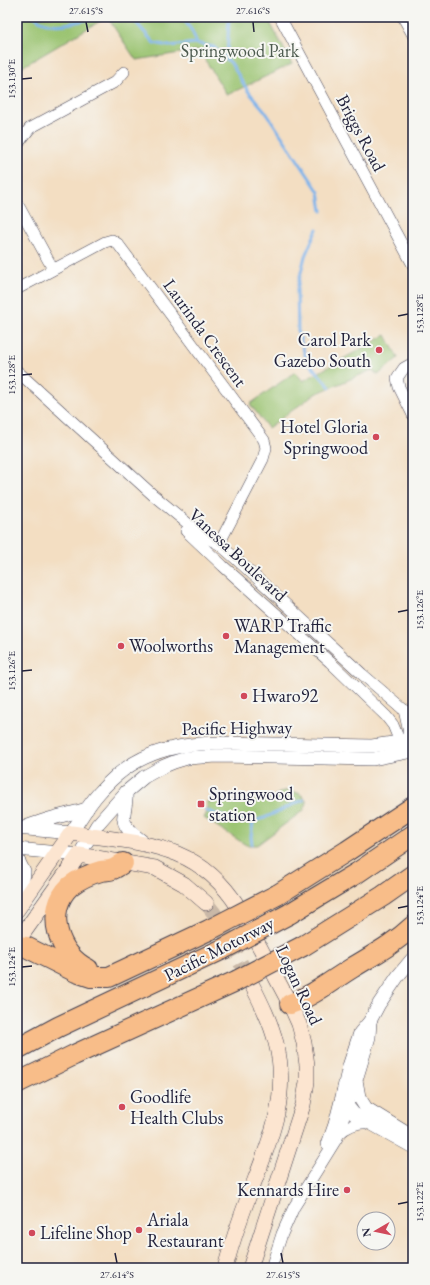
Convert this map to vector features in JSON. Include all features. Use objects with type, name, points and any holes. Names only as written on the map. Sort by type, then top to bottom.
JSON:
[{"type":"highway","points":[[17,946],[26,947],[61,963],[76,972],[91,977],[109,977],[211,929],[277,895],[347,852],[413,807]]},
{"type":"highway","name":"Pacific Motorway","points":[[17,1049],[58,1027],[223,949],[289,914],[357,873],[413,835]]},
{"type":"highway","points":[[123,863],[112,869],[91,874],[71,886],[63,895],[59,903],[56,914],[56,925],[58,936],[64,945],[74,958],[84,967],[92,970],[105,970],[133,966]]},
{"type":"highway","name":"Pacific Motorway","points":[[17,1083],[74,1055],[242,978],[303,946],[383,896],[413,875]]},
{"type":"highway","points":[[45,902],[48,935],[61,963]]},
{"type":"highway","points":[[290,1004],[312,994],[351,968],[385,949],[403,936],[413,926]]},
{"type":"main road","name":"Logan Road","points":[[71,833],[146,844],[166,849],[190,859],[204,868],[223,885],[239,908],[290,1004],[300,1029],[306,1056],[306,1089],[250,1268]]},
{"type":"main road","points":[[19,908],[71,833]]},
{"type":"main road","points":[[17,942],[78,855],[155,868],[184,884],[206,903]]},
{"type":"main road","points":[[224,1268],[271,1139],[280,1092],[279,1060],[276,1043],[264,1011],[242,978]]},
{"type":"main road","points":[[264,1011],[290,1004]]},
{"type":"main road","points":[[255,1268],[257,1244]]},
{"type":"street","name":"Briggs Road","points":[[280,17],[413,265]]},
{"type":"street","points":[[403,17],[413,35]]},
{"type":"street","points":[[17,145],[30,128],[115,82],[124,72]]},
{"type":"street","points":[[17,203],[53,269]]},
{"type":"street","name":"Laurinda Crescent","points":[[17,289],[105,242],[112,240],[118,244],[264,440],[266,448],[263,459],[219,544]]},
{"type":"street","points":[[413,363],[404,368],[397,378],[399,387],[413,415]]},
{"type":"street","name":"Vanessa Boulevard","points":[[17,371],[153,495],[203,536],[219,544],[408,713],[407,739],[411,751]]},
{"type":"street","name":"Vanessa Boulevard","points":[[153,495],[180,525],[308,642],[386,716],[407,739]]},
{"type":"street","points":[[308,642],[318,633]]},
{"type":"street","name":"Pacific Highway","points":[[71,833],[98,793],[118,774],[151,755],[174,746],[218,742],[372,746],[407,739]]},
{"type":"street","name":"Pacific Highway","points":[[78,855],[109,811],[126,792],[144,777],[162,767],[187,758],[217,756],[373,759],[411,751]]},
{"type":"street","points":[[126,792],[127,802],[123,819],[130,832],[146,844]]},
{"type":"street","points":[[20,829],[40,821],[49,820],[87,809]]},
{"type":"street","points":[[20,829],[71,833]]},
{"type":"street","points":[[17,849],[78,855]]},
{"type":"street","points":[[17,858],[24,872],[19,908]]},
{"type":"street","points":[[271,1268],[290,1216],[315,1172],[325,1159],[334,1139],[345,1106],[343,1092],[349,1080],[360,1034],[370,1021],[379,1004],[398,976],[413,958]]},
{"type":"street","points":[[349,1080],[366,1108]]},
{"type":"street","points":[[345,1106],[357,1103],[413,1137]]},
{"type":"street","points":[[345,1106],[356,1115],[413,1147]]},
{"type":"street","points":[[334,1139],[346,1128],[355,1124],[372,1124]]},
{"type":"green space","points":[[17,17],[107,17],[22,67],[17,58]]},
{"type":"green space","name":"Springwood Park","points":[[107,17],[267,17],[292,64],[227,95],[199,50],[136,60]]},
{"type":"green space","points":[[386,335],[398,358],[378,375],[372,370],[315,394],[268,428],[250,404],[295,372],[303,381]]},
{"type":"green space","points":[[283,791],[301,794],[307,803],[304,810],[257,845],[246,845],[204,818],[207,812],[207,802],[267,800]]},
{"type":"waterway","points":[[35,17],[49,24],[57,25],[74,23],[98,17]]},
{"type":"waterway","points":[[124,17],[132,18],[154,43],[169,46],[195,43],[214,47],[231,63],[248,91],[265,111],[319,192],[322,211]]},
{"type":"waterway","points":[[182,17],[192,31],[197,43]]},
{"type":"waterway","points":[[227,60],[229,17]]},
{"type":"waterway","points":[[317,229],[305,256],[297,289],[298,332],[307,361],[330,387]]},
{"type":"waterway","points":[[205,810],[223,817],[247,822],[263,818],[304,800]]},
{"type":"waterway","points":[[252,844],[251,837],[253,822]]},
{"type":"tunnel","points":[[206,903],[214,913],[247,975]]},
{"type":"place","name":"Carol Park Gazebo South","points":[[379,350]]},
{"type":"place","name":"Hotel Gloria Springwood","points":[[376,437]]},
{"type":"place","name":"WARP Traffic Management","points":[[226,636]]},
{"type":"place","name":"Woolworths","points":[[121,646]]},
{"type":"place","name":"Hwaro92","points":[[244,696]]},
{"type":"place","name":"Springwood station","points":[[201,804]]},
{"type":"place","name":"Goodlife Health Clubs","points":[[122,1107]]},
{"type":"place","name":"Kennards Hire","points":[[347,1190]]},
{"type":"place","name":"Ariala Restaurant","points":[[139,1230]]},
{"type":"place","name":"Lifeline Shop","points":[[32,1233]]}]
